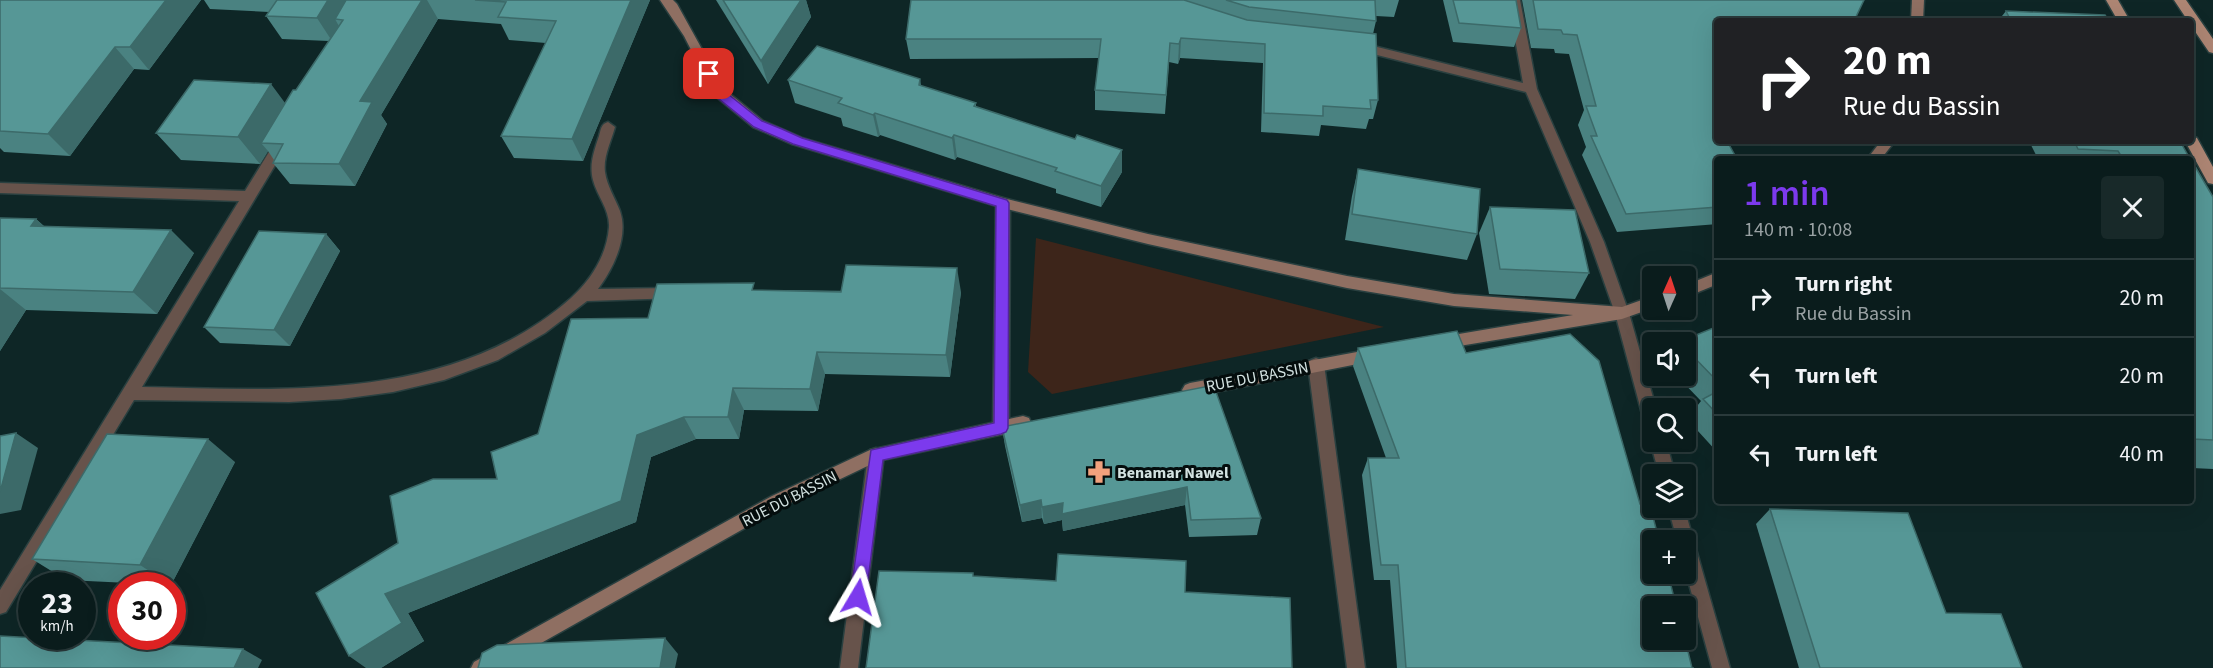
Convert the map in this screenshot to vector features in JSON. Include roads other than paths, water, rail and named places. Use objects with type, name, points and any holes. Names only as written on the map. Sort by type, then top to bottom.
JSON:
[{"type":"main road","points":[[666,0],[673,7],[690,36],[718,92],[758,124],[798,141],[1003,203],[1148,239],[1347,282],[1454,300],[1622,312]]},
{"type":"main road","points":[[1917,18],[1918,0]]},
{"type":"main road","points":[[2112,0],[2122,18]]},
{"type":"main road","points":[[2180,0],[2192,18]]},
{"type":"main road","points":[[2194,21],[2213,50]]},
{"type":"main road","points":[[1876,156],[1886,144]]},
{"type":"main road","points":[[2194,144],[2213,179]]},
{"type":"main road","points":[[1696,287],[1714,280]]},
{"type":"main road","points":[[1422,346],[1622,312],[1642,306]]},
{"type":"main road","name":"RUE DU BASSIN","points":[[1170,394],[1386,352]]},
{"type":"main road","name":"RUE DU BASSIN","points":[[480,668],[778,501],[876,455],[1035,421]]},
{"type":"street","points":[[1514,0],[1532,89],[1598,242],[1622,312],[1646,398]]},
{"type":"street","points":[[1348,45],[1371,47],[1532,89]]},
{"type":"street","points":[[129,393],[268,395],[357,392],[428,380],[495,356],[558,318],[586,295],[605,263],[614,239],[615,219],[601,188],[598,165],[608,127]]},
{"type":"street","points":[[0,606],[287,134]]},
{"type":"street","points":[[0,188],[251,196]]},
{"type":"street","points":[[1001,428],[1003,203]]},
{"type":"street","points":[[586,295],[690,294]]},
{"type":"street","points":[[1316,364],[1356,668]]},
{"type":"street","points":[[849,668],[876,455]]},
{"type":"street","points":[[1696,577],[1721,668]]},
{"type":"place","name":"Benamar Nawel","points":[[1099,472]]}]
